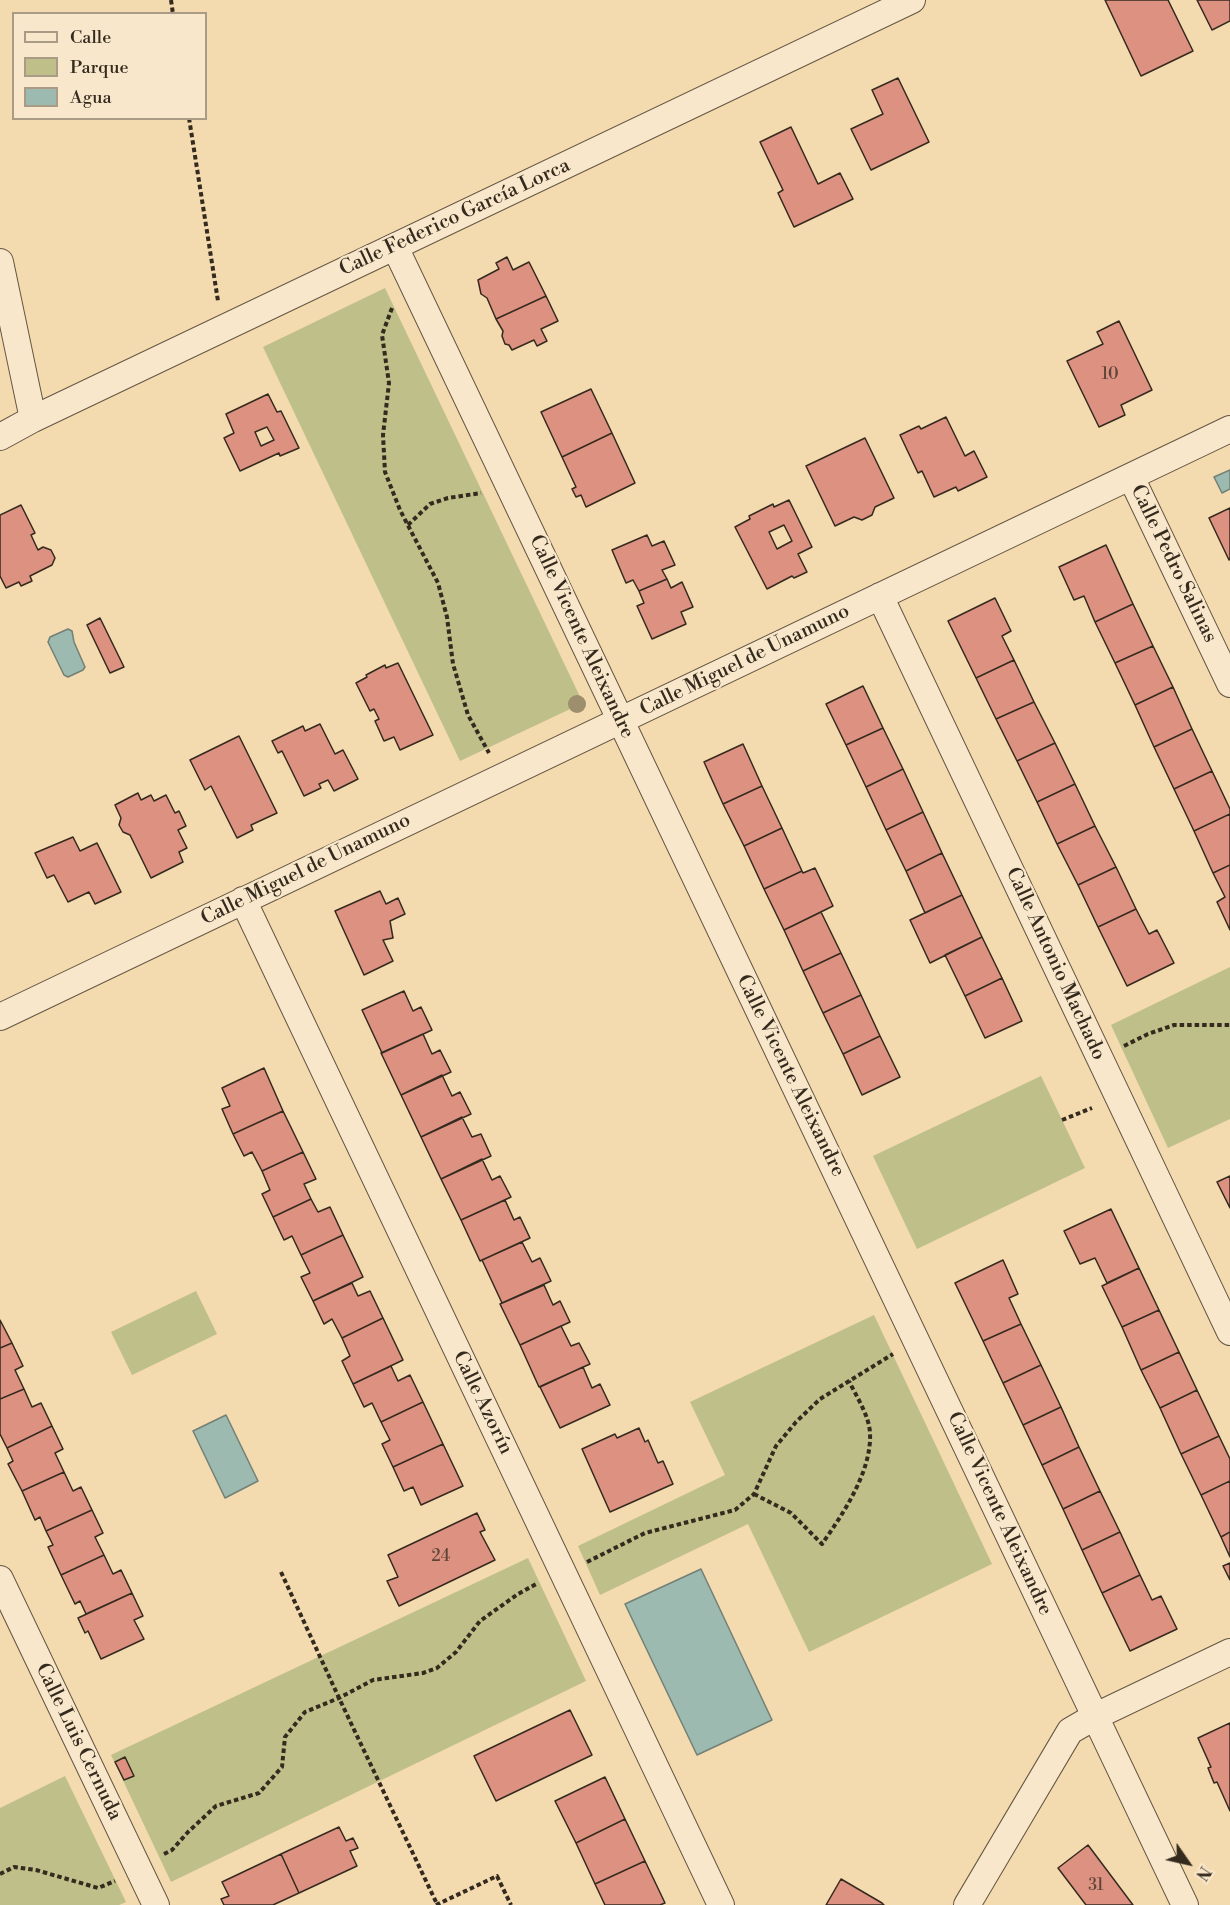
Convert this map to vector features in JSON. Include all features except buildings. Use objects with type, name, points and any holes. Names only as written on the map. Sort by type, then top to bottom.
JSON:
[{"type":"street","name":"Calle Federico García Lorca","points":[[0,437],[33,419],[912,0]]},
{"type":"street","name":"Calle Vicente Aleixandre","points":[[395,247],[1185,1905]]},
{"type":"street","points":[[0,262],[33,419]]},
{"type":"street","name":"Calle Miguel de Unamuno","points":[[0,1017],[1230,429]]},
{"type":"street","name":"Calle Pedro Salinas","points":[[1131,477],[1230,684]]},
{"type":"street","name":"Calle Antonio Machado","points":[[880,596],[1230,1332]]},
{"type":"street","name":"Calle Azorín","points":[[243,900],[722,1905]]},
{"type":"street","name":"Calle Luis Cernuda","points":[[0,1579],[156,1905]]},
{"type":"street","points":[[967,1905],[1070,1731],[1095,1716],[1230,1652]]},
{"type":"path","points":[[189,120],[223,328]]},
{"type":"path","points":[[407,272],[381,335],[389,383],[383,435],[385,472],[408,525],[438,583],[447,617],[453,664],[468,715],[502,777]]},
{"type":"path","points":[[408,525],[430,504],[448,498],[510,487]]},
{"type":"path","points":[[1100,1058],[1148,1034],[1174,1025],[1230,1025]]},
{"type":"path","points":[[0,1874],[14,1867],[36,1870],[98,1888],[139,1870],[172,1850],[216,1806],[259,1793],[282,1767],[285,1737],[305,1712],[339,1698],[373,1680],[423,1673],[437,1668],[456,1652],[480,1621],[518,1594],[645,1533],[735,1510],[754,1494],[776,1446],[796,1422],[820,1399],[916,1340]]},
{"type":"path","points":[[754,1494],[791,1514],[822,1544],[844,1511],[867,1458],[870,1432],[849,1381]]},
{"type":"path","points":[[281,1572],[437,1905],[497,1876],[511,1905]]},
{"type":"green space","points":[[385,288],[583,703],[460,761],[263,347]]},
{"type":"green space","points":[[1230,967],[1230,1119],[1168,1148],[1111,1025]]},
{"type":"green space","points":[[1041,1076],[1085,1168],[917,1249],[873,1156]]},
{"type":"green space","points":[[196,1291],[217,1334],[132,1375],[111,1332]]},
{"type":"green space","points":[[874,1315],[992,1564],[809,1652],[748,1524],[600,1595],[578,1546],[725,1475],[690,1402]]},
{"type":"green space","points":[[528,1558],[586,1681],[171,1882],[111,1755]]},
{"type":"green space","points":[[65,1776],[126,1902],[119,1905],[0,1905],[0,1808]]},
{"type":"water","points":[[1230,470],[1230,489],[1222,493],[1214,477]]},
{"type":"water","points":[[68,629],[72,631],[74,642],[85,667],[68,677],[64,675],[48,642],[50,637]]},
{"type":"water","points":[[226,1415],[258,1481],[225,1498],[193,1431]]},
{"type":"water","points":[[701,1569],[772,1720],[697,1755],[625,1604]]}]
